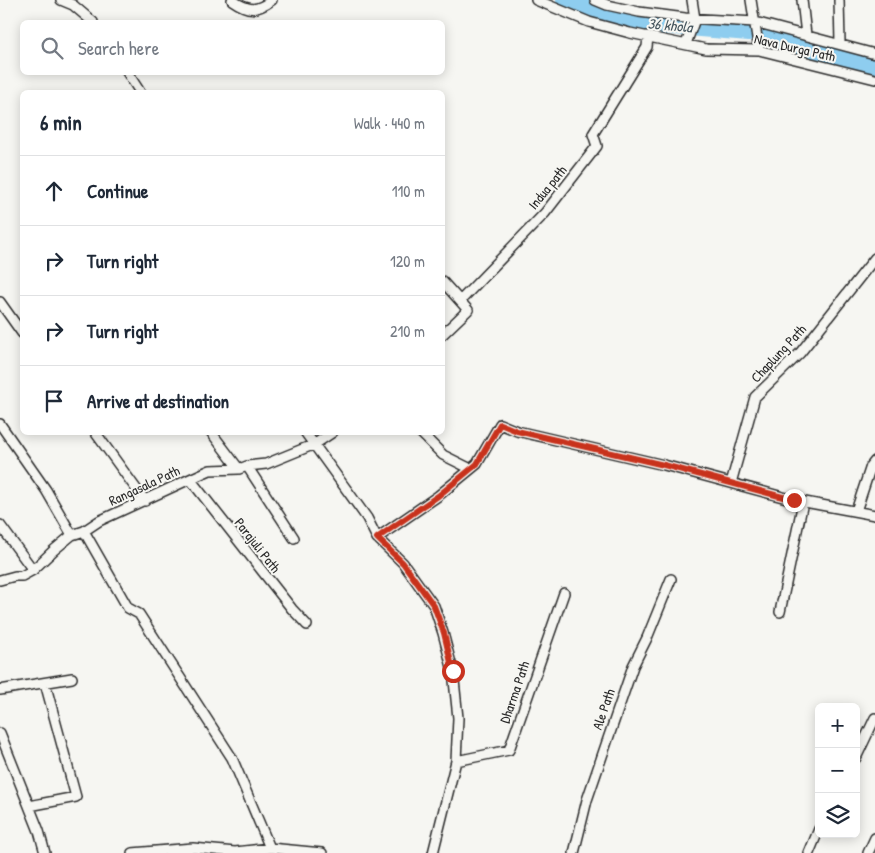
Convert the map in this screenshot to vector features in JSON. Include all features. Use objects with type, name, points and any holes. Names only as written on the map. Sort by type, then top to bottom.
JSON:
[{"type":"street","points":[[62,0],[74,5],[91,20]]},
{"type":"street","points":[[232,0],[242,7],[250,9],[257,9],[272,0]]},
{"type":"street","name":"Nava Durga Path","points":[[538,0],[589,22],[648,36],[706,49],[759,50],[875,79]]},
{"type":"street","points":[[686,44],[696,18],[692,0]]},
{"type":"street","points":[[751,0],[759,50]]},
{"type":"street","points":[[802,0],[806,35]]},
{"type":"street","points":[[839,0],[840,43]]},
{"type":"street","points":[[599,1],[640,12],[755,22],[840,43],[875,54]]},
{"type":"street","name":"Indua path","points":[[460,301],[545,213],[597,146],[592,134],[648,47],[648,36]]},
{"type":"street","points":[[129,75],[139,90]]},
{"type":"street","name":"Chaplung Path","points":[[731,483],[755,397],[800,353],[875,258]]},
{"type":"street","points":[[445,284],[468,310],[445,332]]},
{"type":"street","points":[[0,302],[20,330]]},
{"type":"street","points":[[0,424],[46,490],[72,535]]},
{"type":"street","points":[[377,538],[438,496],[477,464],[500,424],[517,431],[664,465],[803,502],[875,515]]},
{"type":"street","points":[[97,435],[144,501]]},
{"type":"street","points":[[214,435],[243,467],[294,538]]},
{"type":"street","points":[[308,435],[367,518],[377,538],[403,563],[434,606],[444,633],[453,671],[458,718],[456,760],[433,853]]},
{"type":"street","name":"Rangasala Path","points":[[0,580],[22,576],[33,570],[72,535],[210,470],[266,464],[315,444],[328,435]]},
{"type":"street","points":[[423,435],[443,456],[471,469]]},
{"type":"street","points":[[856,511],[871,466],[875,461]]},
{"type":"street","name":"Parajuli Path","points":[[190,479],[292,610],[307,625]]},
{"type":"street","points":[[780,612],[803,502]]},
{"type":"street","points":[[0,524],[33,570]]},
{"type":"street","points":[[84,531],[128,608],[139,614],[232,758],[270,848]]},
{"type":"street","name":"Ale Path","points":[[574,853],[587,800],[633,666],[647,638],[671,579]]},
{"type":"street","name":"Dharma Path","points":[[456,760],[509,750],[564,593]]},
{"type":"street","points":[[0,690],[72,678]]},
{"type":"street","points":[[29,806],[76,796],[45,683]]},
{"type":"street","points":[[860,750],[875,718]]},
{"type":"street","points":[[0,733],[29,806],[45,853]]},
{"type":"street","points":[[809,853],[815,838]]},
{"type":"street","points":[[868,853],[875,838]]},
{"type":"street","points":[[132,853],[193,848],[235,852],[270,848],[322,853]]},
{"type":"waterway","name":"36 khola","points":[[565,0],[589,10],[641,23],[749,32]]},
{"type":"waterway","name":"36 khola","points":[[764,37],[813,53],[875,66]]},
{"type":"route","points":[[453,671],[444,633],[434,606],[403,563],[377,538],[438,496],[477,464],[500,424],[517,431],[664,465],[794,500]]}]
